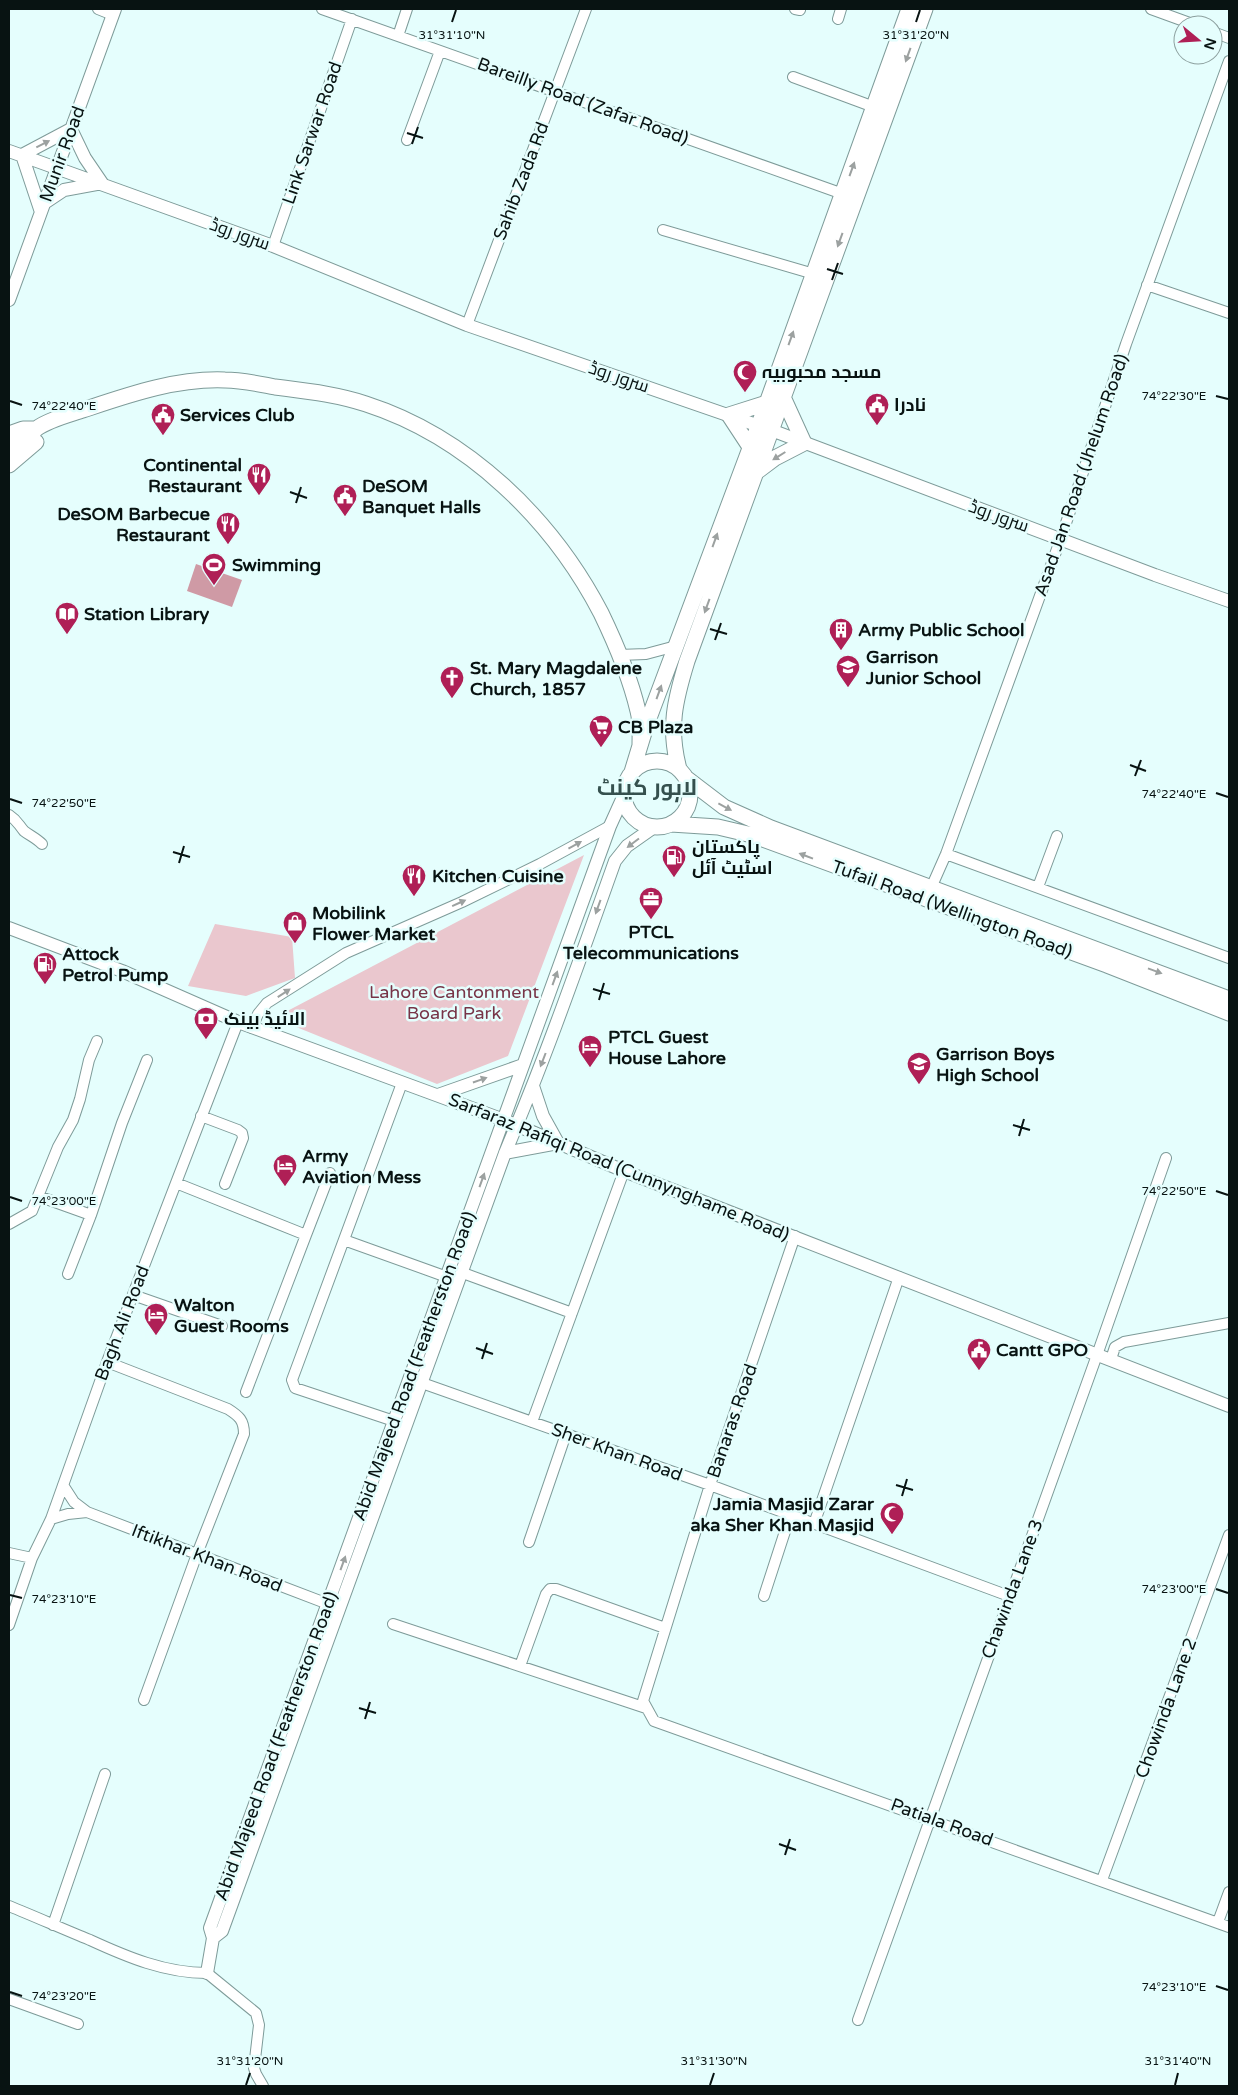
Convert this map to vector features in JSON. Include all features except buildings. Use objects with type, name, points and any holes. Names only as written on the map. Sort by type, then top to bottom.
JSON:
[{"type":"main road","points":[[909,9],[767,403],[764,428],[755,473],[677,695],[672,727],[675,756],[689,788],[689,799],[686,809],[680,818],[671,824],[654,827],[642,824],[632,817],[626,807],[624,786],[632,772],[640,745],[750,447],[764,428],[783,397],[925,9]]},
{"type":"main road","points":[[9,434],[23,429],[36,429],[68,415],[132,393],[173,384],[225,380],[325,393],[366,404],[410,422],[464,454],[484,469],[515,496],[544,526],[564,552],[588,588],[609,629],[638,710],[640,745]]},
{"type":"main road","points":[[755,473],[775,458],[804,442],[783,397]]},
{"type":"main road","points":[[750,447],[729,415],[767,403]]},
{"type":"main road","points":[[9,465],[68,415]]},
{"type":"main road","points":[[9,448],[31,436],[36,429]]},
{"type":"main road","points":[[632,772],[642,764],[655,761],[668,762],[682,774]]},
{"type":"main road","name":"Tufail Road (Wellington Road)","points":[[682,774],[717,803],[745,817],[1229,999]]},
{"type":"main road","name":"Tufail Road (Wellington Road)","points":[[671,824],[718,827],[752,835],[1229,1012]]},
{"type":"street","points":[[98,9],[114,12]]},
{"type":"street","name":"Bareilly Road (Zafar Road)","points":[[322,9],[843,194]]},
{"type":"street","points":[[398,36],[407,9]]},
{"type":"street","name":"Sahib Zada Rd","points":[[467,325],[586,9]]},
{"type":"street","points":[[838,19],[841,9]]},
{"type":"street","points":[[1151,9],[1173,17]]},
{"type":"street","name":"Munir Road","points":[[9,300],[114,12]]},
{"type":"street","name":"Link Sarwar Road","points":[[273,246],[352,19]]},
{"type":"street","points":[[407,140],[440,51]]},
{"type":"street","name":"Asad Jan Road (Jhelum Road)","points":[[931,888],[946,854],[1062,538],[1147,285],[1229,61]]},
{"type":"street","points":[[793,76],[874,107]]},
{"type":"street","points":[[71,130],[85,158],[102,183],[64,190],[42,208],[22,155],[71,130]]},
{"type":"street","name":"سرور روڈ","points":[[9,150],[273,246],[467,325],[804,442],[919,487],[1229,601]]},
{"type":"street","points":[[663,230],[814,274]]},
{"type":"street","points":[[1147,285],[1229,313]]},
{"type":"street","points":[[619,655],[646,654],[676,646]]},
{"type":"street","name":"Abid Majeed Road (Featherston Road)","points":[[214,1938],[222,1930],[422,1384],[424,1358],[447,1277],[610,826],[624,795]]},
{"type":"street","points":[[9,815],[20,824],[24,831],[34,836],[42,844]]},
{"type":"street","points":[[252,1028],[258,1014],[267,1003],[346,953],[462,902],[540,864],[610,826]]},
{"type":"street","name":"Abid Majeed Road (Featherston Road)","points":[[207,1973],[214,1938],[210,1928],[394,1421],[463,1273],[615,861],[627,846],[654,827]]},
{"type":"street","points":[[1038,887],[1057,836]]},
{"type":"street","points":[[946,854],[1229,958]]},
{"type":"street","name":"Sarfaraz Rafiqi Road (Cunnynghame Road)","points":[[9,928],[122,971],[252,1028],[504,1120],[624,1171],[1229,1406]]},
{"type":"street","name":"Bagh Ali Road","points":[[9,1625],[32,1558],[51,1519],[132,1295],[238,1022]]},
{"type":"street","points":[[9,1224],[32,1211],[55,1154],[75,1114],[89,1060],[97,1041]]},
{"type":"street","points":[[68,1274],[147,1060]]},
{"type":"street","points":[[438,1095],[523,1066]]},
{"type":"street","points":[[394,1421],[295,1388],[292,1380],[402,1084]]},
{"type":"street","points":[[506,1153],[558,1143],[543,1116],[533,1086]]},
{"type":"street","points":[[201,1116],[238,1130],[242,1134],[243,1138],[226,1184]]},
{"type":"street","name":"Chawinda Lane 3","points":[[858,2020],[1009,1596],[1098,1355],[1166,1158]]},
{"type":"street","points":[[532,1422],[624,1171]]},
{"type":"street","points":[[246,1392],[330,1173]]},
{"type":"street","points":[[176,1183],[306,1235]]},
{"type":"street","points":[[38,1196],[91,1214]]},
{"type":"street","name":"Banaras Road","points":[[646,1708],[643,1701],[665,1628],[710,1486],[795,1236]]},
{"type":"street","points":[[344,1240],[447,1277]]},
{"type":"street","points":[[463,1273],[572,1313]]},
{"type":"street","points":[[814,1524],[899,1277]]},
{"type":"street","points":[[132,1295],[222,1326]]},
{"type":"street","points":[[1111,1359],[1115,1347],[1124,1342],[1229,1323]]},
{"type":"street","points":[[107,1362],[228,1409],[239,1416],[244,1424],[244,1434],[197,1554],[144,1700]]},
{"type":"street","name":"Sher Khan Road","points":[[422,1384],[710,1486],[1009,1596]]},
{"type":"street","points":[[529,1542],[566,1434]]},
{"type":"street","name":"Iftikhar Khan Road","points":[[63,1485],[74,1502],[87,1512],[328,1604]]},
{"type":"street","name":"Iftikhar Khan Road","points":[[51,1519],[68,1514],[87,1512]]},
{"type":"street","points":[[764,1596],[790,1516]]},
{"type":"street","name":"Chowinda Lane 2","points":[[1102,1880],[1229,1535]]},
{"type":"street","points":[[9,1553],[32,1558]]},
{"type":"street","points":[[520,1666],[546,1594],[550,1589],[556,1589],[665,1628]]},
{"type":"street","points":[[393,1624],[646,1708]]},
{"type":"street","name":"Patiala Road","points":[[646,1708],[654,1721],[931,1818],[1229,1927]]},
{"type":"street","points":[[53,1925],[105,1774]]},
{"type":"street","points":[[1218,1922],[1229,1892]]},
{"type":"street","points":[[9,1906],[143,1962],[191,1973],[207,1973],[256,2013],[259,2025],[254,2068],[263,2086]]},
{"type":"street","points":[[9,1999],[78,2024]]},
{"type":"green space","name":"Lahore Cantonment Board Park","points":[[584,855],[508,1056],[437,1084],[274,1018]]},
{"type":"green space","points":[[215,924],[292,937],[295,978],[246,996],[188,986]]},
{"type":"shaded area","name":"Swimming","points":[[196,564],[242,580],[232,607],[187,591]]},
{"type":"place","name":"مسجد محبوبیہ","points":[[745,393]]},
{"type":"place","name":"نادرا","points":[[877,426]]},
{"type":"place","name":"Services Club","points":[[163,436]]},
{"type":"place","name":"Continental Restaurant","points":[[259,496]]},
{"type":"place","name":"DeSOM Banquet Halls","points":[[345,517]]},
{"type":"place","name":"DeSOM Barbecue Restaurant","points":[[228,545]]},
{"type":"place","name":"Swimming","points":[[214,586]]},
{"type":"place","name":"Station Library","points":[[67,635]]},
{"type":"place","name":"Army Public School","points":[[841,651]]},
{"type":"place","name":"Garrison Junior School","points":[[848,688]]},
{"type":"place","name":"St. Mary Magdalene Church, 1857","points":[[452,699]]},
{"type":"place","name":"CB Plaza","points":[[601,748]]},
{"type":"place","name":"پاکستان اسٹیٹ آئل","points":[[674,878]]},
{"type":"place","name":"Kitchen Cuisine","points":[[414,897]]},
{"type":"place","name":"PTCL Telecommunications","points":[[651,920]]},
{"type":"place","name":"Mobilink Flower Market","points":[[295,944]]},
{"type":"place","name":"Attock Petrol Pump","points":[[45,985]]},
{"type":"place","name":"الائیڈ بینک","points":[[206,1040]]},
{"type":"place","name":"PTCL Guest House Lahore","points":[[590,1068]]},
{"type":"place","name":"Garrison Boys High School","points":[[919,1085]]},
{"type":"place","name":"Army Aviation Mess","points":[[285,1187]]},
{"type":"place","name":"Walton Guest Rooms","points":[[156,1336]]},
{"type":"place","name":"Cantt GPO","points":[[979,1371]]},
{"type":"place","name":"Jamia Masjid Zarar aka Sher Khan Masjid","points":[[892,1535]]},
{"type":"district","name":"لاہور کینٹ","points":[[647,788]]}]
